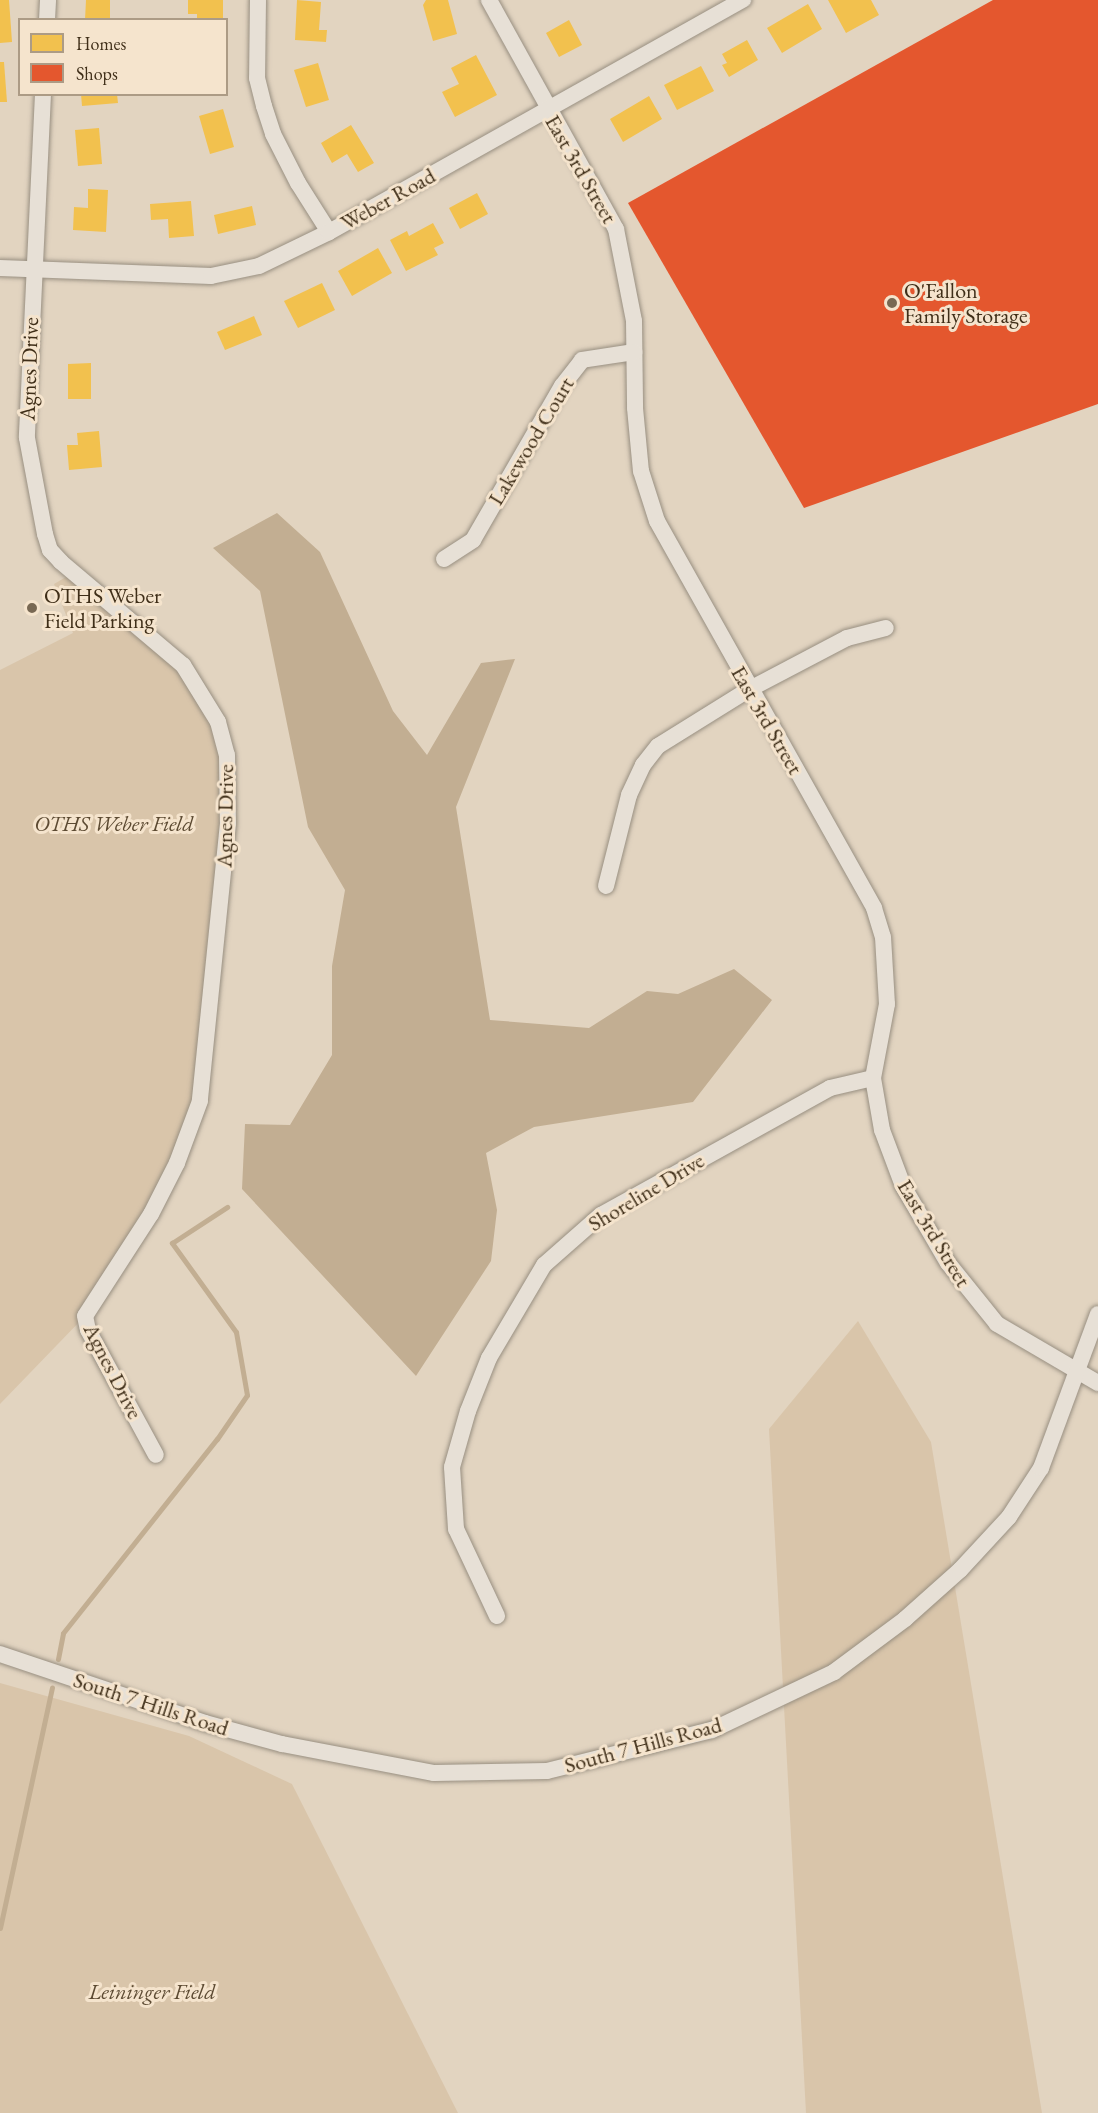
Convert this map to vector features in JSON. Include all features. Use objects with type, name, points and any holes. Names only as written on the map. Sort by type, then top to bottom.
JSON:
[{"type":"street","points":[[47,18],[48,0]]},
{"type":"street","points":[[258,0],[257,78],[264,106],[273,134],[298,183],[329,232]]},
{"type":"street","name":"East 3rd Street","points":[[489,0],[547,110],[616,229],[630,289],[635,408],[647,498],[748,690],[861,880],[883,937],[887,1004],[873,1078],[882,1130],[903,1186],[948,1263],[997,1324],[1098,1383]]},
{"type":"street","name":"Weber Road","points":[[0,268],[211,276],[260,266],[329,232],[743,0]]},
{"type":"street","name":"Agnes Drive","points":[[43,96],[33,269],[27,438],[50,550],[183,665],[218,723],[227,755],[228,823],[200,1101],[182,1153],[151,1214],[86,1316],[88,1330],[156,1455]]},
{"type":"street","name":"Lakewood Court","points":[[444,559],[472,540],[562,386],[582,360],[634,352]]},
{"type":"street","points":[[606,886],[628,795],[643,765],[658,746],[748,690],[847,638],[886,628]]},
{"type":"street","name":"Shoreline Drive","points":[[497,1616],[456,1529],[452,1467],[468,1411],[489,1358],[544,1265],[601,1215],[830,1088],[873,1078]]},
{"type":"street","name":"South 7 Hills Road","points":[[0,1654],[271,1741],[434,1773],[547,1771],[605,1759],[712,1730],[834,1672],[891,1631],[960,1570],[1009,1517],[1041,1468],[1098,1314]]},
{"type":"green space","name":"OTHS Weber Field","points":[[73,573],[183,665],[227,755],[190,1133],[85,1316],[0,1404],[0,670],[73,633],[54,584]]},
{"type":"green space","points":[[858,1321],[931,1442],[1042,2113],[806,2113],[769,1429]]},
{"type":"green space","name":"Leininger Field","points":[[0,1683],[189,1736],[292,1784],[458,2113],[0,2113]]},
{"type":"shaded area","points":[[277,513],[320,552],[393,711],[427,755],[481,663],[515,659],[456,807],[490,1020],[589,1028],[647,991],[678,994],[734,969],[772,1000],[693,1102],[534,1127],[486,1153],[497,1210],[491,1261],[416,1376],[242,1189],[245,1124],[290,1125],[332,1055],[332,966],[345,890],[308,827],[260,591],[213,548]]},
{"type":"building: Homes","points":[[0,0],[9,0],[12,42],[0,43]]},
{"type":"building: Homes","points":[[86,0],[110,0],[110,18],[85,18]]},
{"type":"building: Homes","points":[[188,0],[223,0],[223,18],[197,18],[197,14],[188,14]]},
{"type":"building: Homes","points":[[297,0],[321,2],[319,30],[327,30],[326,42],[295,40]]},
{"type":"building: Homes","points":[[426,0],[448,0],[457,34],[433,41],[423,5]]},
{"type":"building: Homes","points":[[828,0],[871,0],[879,15],[846,33]]},
{"type":"building: Homes","points":[[808,4],[822,29],[782,53],[767,28]]},
{"type":"building: Homes","points":[[569,20],[582,45],[559,57],[546,33]]},
{"type":"building: Homes","points":[[747,40],[758,60],[729,77],[722,65],[727,63],[722,54]]},
{"type":"building: Homes","points":[[476,55],[497,95],[455,117],[442,92],[459,84],[451,68]]},
{"type":"building: Homes","points":[[0,62],[4,62],[7,102],[0,102]]},
{"type":"building: Homes","points":[[318,63],[329,100],[306,107],[294,70]]},
{"type":"building: Homes","points":[[701,66],[714,91],[677,110],[664,85]]},
{"type":"building: Homes","points":[[81,96],[117,96],[118,103],[82,106]]},
{"type":"building: Homes","points":[[649,96],[662,119],[623,142],[610,119]]},
{"type":"building: Homes","points":[[223,109],[234,147],[210,154],[199,116]]},
{"type":"building: Homes","points":[[351,125],[374,163],[358,172],[347,154],[332,163],[321,143]]},
{"type":"building: Homes","points":[[99,128],[102,164],[78,166],[75,130]]},
{"type":"building: Homes","points":[[88,189],[108,190],[106,232],[73,230],[74,207],[88,208]]},
{"type":"building: Homes","points":[[477,193],[488,214],[460,229],[449,208]]},
{"type":"building: Homes","points":[[191,201],[194,236],[169,238],[168,219],[151,220],[150,204]]},
{"type":"building: Homes","points":[[252,206],[256,225],[218,234],[214,215]]},
{"type":"building: Homes","points":[[433,223],[444,243],[434,248],[438,255],[406,271],[390,240],[407,231],[409,236]]},
{"type":"building: Homes","points":[[378,248],[392,273],[352,296],[338,271]]},
{"type":"building: Homes","points":[[322,283],[335,310],[298,328],[284,301]]},
{"type":"building: Homes","points":[[254,316],[262,335],[225,350],[217,332]]},
{"type":"building: Homes","points":[[91,363],[91,399],[68,399],[68,364]]},
{"type":"building: Homes","points":[[99,431],[102,467],[69,470],[67,445],[78,445],[77,433]]},
{"type":"building: Shops","name":"O'Fallon Family Storage","points":[[993,0],[1098,0],[1098,404],[804,508],[628,203]]},
{"type":"waterway","points":[[58,1659],[63,1633],[217,1439],[247,1395],[236,1332],[172,1243],[227,1207]]},
{"type":"waterway","points":[[0,1928],[52,1688]]},
{"type":"place","name":"O'Fallon Family Storage","points":[[892,303]]},
{"type":"place","name":"OTHS Weber Field Parking","points":[[32,608]]}]
